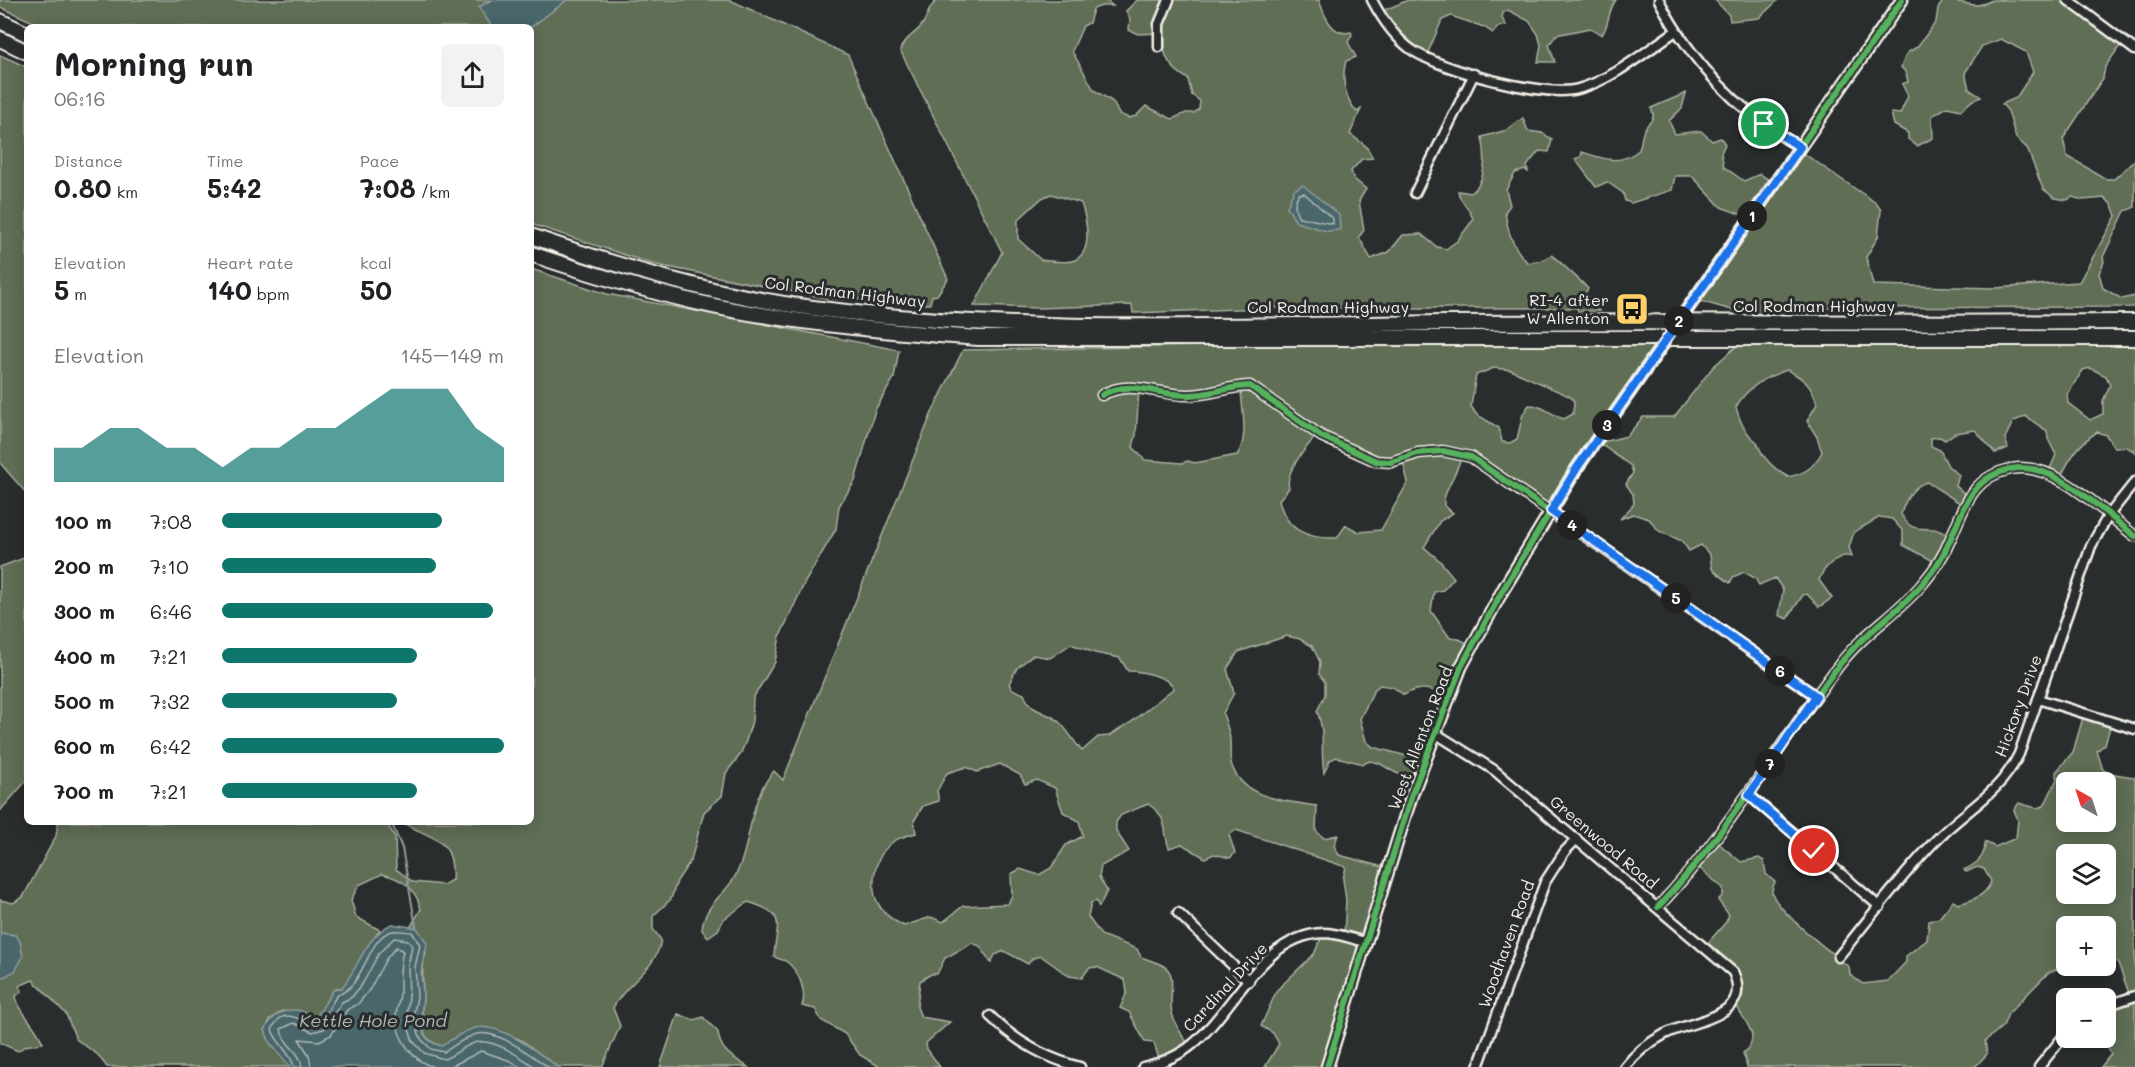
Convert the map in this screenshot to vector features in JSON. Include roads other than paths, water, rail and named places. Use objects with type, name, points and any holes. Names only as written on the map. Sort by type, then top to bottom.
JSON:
[{"type":"highway","points":[[0,21],[24,33]]},
{"type":"highway","points":[[0,39],[24,51]]},
{"type":"highway","name":"Col Rodman Highway","points":[[534,237],[643,272],[754,298],[810,308],[993,325],[1679,321],[2135,322]]},
{"type":"highway","name":"Col Rodman Highway","points":[[534,255],[627,284],[732,309],[813,323],[956,336],[1286,339],[2135,338]]},
{"type":"street","points":[[1159,47],[1159,24],[1169,0]]},
{"type":"street","points":[[1372,0],[1396,35],[1414,51],[1449,67],[1546,91],[1577,89],[1612,74],[1676,31]]},
{"type":"street","points":[[1659,0],[1676,31],[1714,79],[1764,124],[1800,147]]},
{"type":"street","name":"West Allenton Road","points":[[1327,1067],[1412,794],[1461,667],[1504,588],[1577,468],[1902,0]]},
{"type":"street","points":[[2068,0],[2135,50]]},
{"type":"street","points":[[1415,193],[1474,74]]},
{"type":"street","points":[[1102,395],[1113,389],[1129,386],[1188,396],[1250,386],[1314,432],[1342,448],[1383,462],[1427,452],[1460,453],[1482,463],[1816,696]]},
{"type":"street","points":[[1658,907],[1703,857],[1749,795],[1816,696],[1863,636],[1923,584],[1943,555],[1966,499],[1987,478],[2019,468],[2050,474],[2079,492],[2135,536]]},
{"type":"street","name":"Hickory Drive","points":[[1838,957],[1942,833],[1991,794],[2009,774],[2038,699],[2091,546],[2108,516],[2135,482]]},
{"type":"street","points":[[2038,699],[2135,729]]},
{"type":"street","name":"Greenwood Road","points":[[1435,733],[1494,770],[1658,907],[1733,972],[1737,979],[1736,998],[1719,1015],[1677,1029],[1653,1041],[1624,1067]]},
{"type":"street","points":[[1749,795],[1880,907]]},
{"type":"street","name":"Woodhaven Road","points":[[1478,1067],[1542,889],[1557,862],[1577,839]]},
{"type":"street","points":[[1178,913],[1249,981]]},
{"type":"street","name":"Cardinal Drive","points":[[1143,1067],[1171,1058],[1193,1045],[1276,952],[1305,936],[1326,933],[1365,942]]},
{"type":"street","points":[[2116,1003],[2135,996]]},
{"type":"street","points":[[990,1016],[1003,1028],[1033,1048],[1080,1067]]},
{"type":"street","points":[[2039,1067],[2056,1046]]},
{"type":"water","points":[[492,0],[567,0],[534,25],[490,24],[479,7]]},
{"type":"water","points":[[1303,185],[1339,215],[1340,230],[1327,231],[1296,222],[1287,207],[1294,190]]},
{"type":"water","name":"Kettle Hole Pond","points":[[392,924],[417,928],[427,943],[421,970],[423,995],[421,1018],[423,1032],[427,1038],[442,1046],[471,1029],[485,1027],[519,1040],[558,1067],[290,1067],[270,1043],[265,1030],[275,1017],[288,1011],[302,1011],[315,1019],[334,989],[342,988],[348,980],[369,944],[383,929]]},
{"type":"water","points":[[0,933],[15,935],[20,941],[23,957],[15,971],[0,979]]},
{"type":"waterway","points":[[392,825],[402,848],[416,927]]},
{"type":"place","name":"RI-4 after W Allenton","points":[[1632,309]]}]
